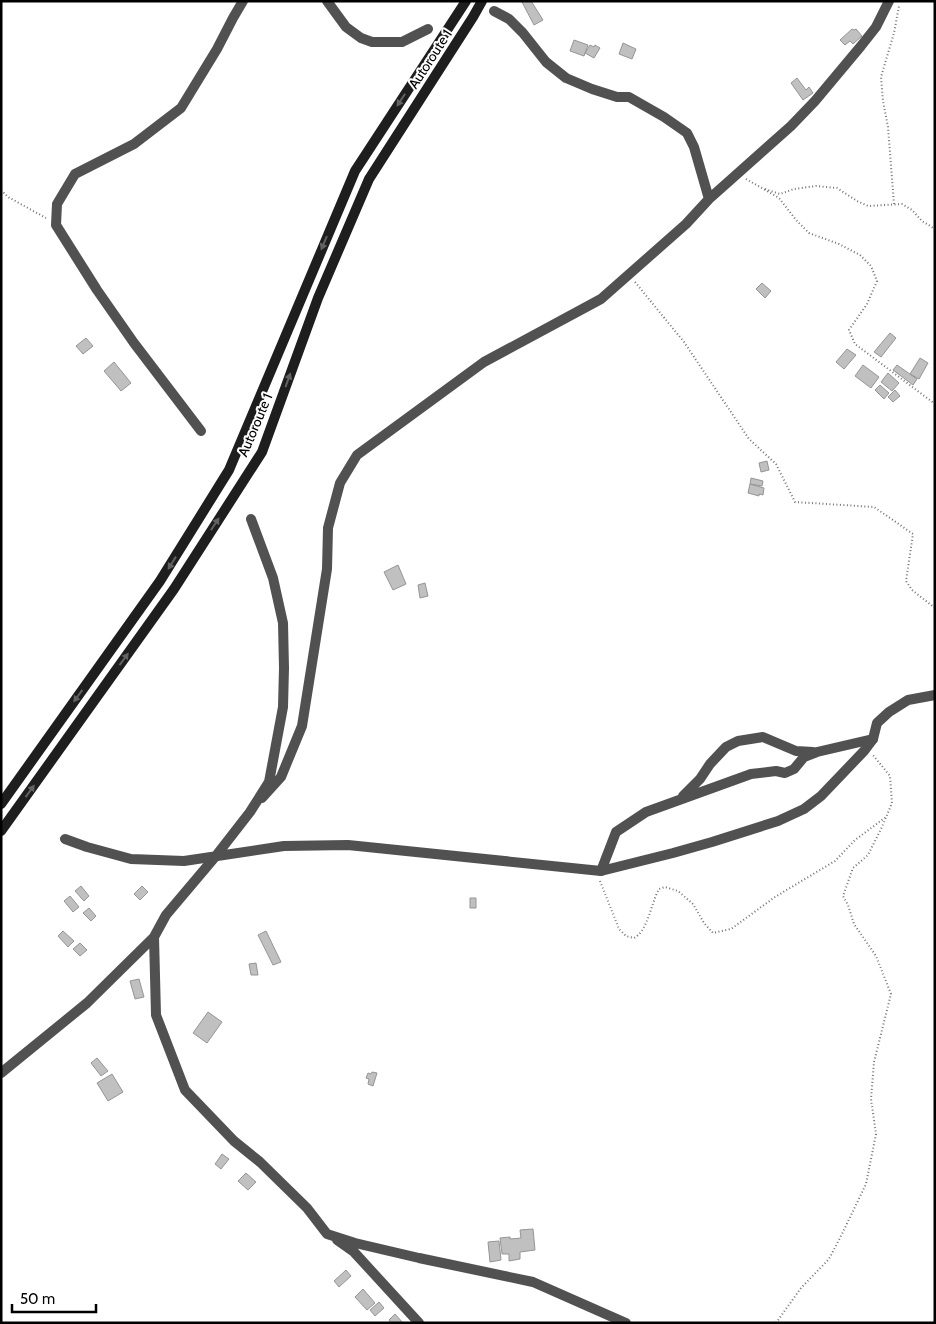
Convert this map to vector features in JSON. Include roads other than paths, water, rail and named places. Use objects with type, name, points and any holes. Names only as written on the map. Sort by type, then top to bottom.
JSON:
[{"type":"main road","name":"Autoroute 1","points":[[1,804],[160,581],[229,470],[354,171],[466,1]]},
{"type":"main road","name":"Autoroute 1","points":[[1,831],[174,589],[262,452],[318,298],[369,178],[473,18],[482,1]]},
{"type":"street","points":[[201,431],[134,343],[97,290],[56,225],[57,204],[75,174],[134,144],[181,108],[217,49],[243,1]]},
{"type":"street","points":[[327,1],[346,27],[361,38],[372,42],[402,42],[428,29]]},
{"type":"street","points":[[1,1073],[86,1004],[154,937],[166,915],[281,777],[302,726],[328,569],[328,528],[340,483],[357,455],[484,362],[601,299],[686,224],[709,199],[791,126],[876,27],[889,1]]},
{"type":"street","points":[[494,11],[509,19],[546,62],[566,78],[617,97],[629,97],[687,133],[694,146],[709,199]]},
{"type":"street","points":[[250,812],[269,782],[283,706],[284,668],[283,623],[273,578],[251,519]]},
{"type":"street","points":[[65,839],[131,859],[184,861],[284,846],[348,845],[601,871],[673,854],[778,821],[804,809],[827,790],[870,743],[877,723],[889,712],[908,700],[935,695]]},
{"type":"street","points":[[680,799],[700,780],[710,764],[726,746],[738,741],[763,737],[796,751],[817,752]]},
{"type":"street","points":[[601,871],[616,832],[646,812],[751,774],[776,771],[785,774],[794,769],[804,757],[817,752],[870,743]]},
{"type":"street","points":[[154,937],[156,1015],[185,1090],[234,1141],[260,1162],[307,1208],[327,1234],[354,1252],[419,1323]]},
{"type":"street","points":[[327,1234],[355,1243],[419,1258],[533,1282],[626,1323]]}]
